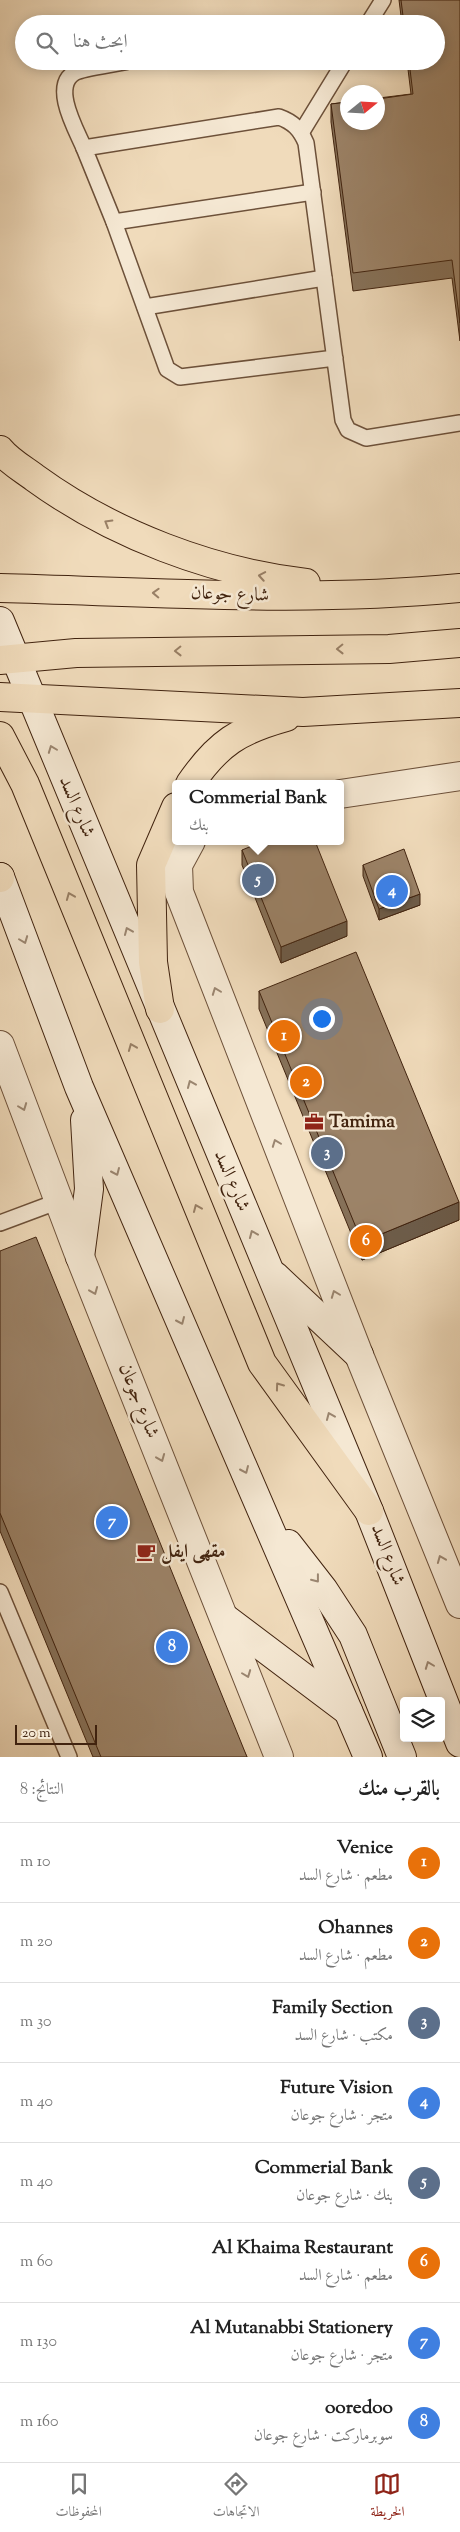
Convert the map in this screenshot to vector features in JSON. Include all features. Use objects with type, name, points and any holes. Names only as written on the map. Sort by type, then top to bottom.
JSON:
[{"type":"main road","points":[[0,450],[51,489],[116,528],[162,546],[246,573],[397,594]]},
{"type":"main road","name":"شارع جوعان","points":[[0,588],[263,597],[397,594],[460,588]]},
{"type":"main road","name":"شارع السد","points":[[0,621],[7,658],[33,700],[369,1511],[460,1743]]},
{"type":"main road","points":[[7,658],[76,653],[389,649],[460,644]]},
{"type":"main road","points":[[0,683],[33,700]]},
{"type":"main road","points":[[0,697],[303,712],[459,703]]},
{"type":"main road","points":[[193,780],[205,762],[230,739],[264,723],[303,712]]},
{"type":"main road","points":[[0,736],[25,784],[262,1363],[369,1511]]},
{"type":"main road","points":[[344,793],[460,776]]},
{"type":"main road","points":[[160,1008],[153,962],[151,865],[172,816]]},
{"type":"main road","points":[[189,845],[178,865],[179,892],[359,1355],[459,1599]]},
{"type":"main road","points":[[0,877],[79,1087],[368,1757]]},
{"type":"main road","name":"شارع جوعان","points":[[0,1045],[80,1257],[226,1619],[279,1757]]},
{"type":"main road","points":[[79,1087],[89,1155],[86,1224],[80,1257]]},
{"type":"main road","points":[[268,1268],[359,1355]]},
{"type":"main road","points":[[264,1513],[323,1589],[353,1635],[402,1757]]},
{"type":"main road","points":[[226,1619],[349,1712]]},
{"type":"lane","points":[[374,15],[383,0]]},
{"type":"lane","points":[[84,70],[74,72],[66,81],[64,93],[68,110],[114,222],[167,369],[180,377],[334,358]]},
{"type":"lane","points":[[301,132],[339,70]]},
{"type":"lane","points":[[84,148],[278,117],[291,122],[301,132],[306,143],[343,420],[348,430],[366,438],[460,423]]},
{"type":"lane","points":[[114,222],[313,192]]},
{"type":"lane","points":[[145,307],[324,278]]},
{"type":"lane","points":[[0,1224],[59,1201]]},
{"type":"lane","points":[[0,1592],[69,1757]]},
{"type":"building","points":[[401,0],[460,0],[460,323],[452,260],[353,273],[331,104],[340,103],[340,130],[385,130],[385,98],[413,94],[410,70],[445,70],[445,15],[403,15]]},
{"type":"building","points":[[254,845],[317,845],[347,921],[281,947],[242,850]]},
{"type":"building","points":[[404,849],[420,894],[379,909],[363,865]]},
{"type":"building","points":[[356,952],[459,1202],[362,1242],[259,991]]},
{"type":"building","points":[[36,1237],[247,1757],[101,1757],[0,1513],[0,1251]]},
{"type":"place","name":"Commerial Bank","points":[[258,880]]},
{"type":"place","name":"Future Vision","points":[[392,891]]},
{"type":"place","name":"Venice","points":[[284,1036]]},
{"type":"place","name":"Ohannes","points":[[306,1082]]},
{"type":"place","name":"Tamima","points":[[314,1122]]},
{"type":"place","name":"Family Section","points":[[327,1153]]},
{"type":"place","name":"Al Khaima Restaurant","points":[[366,1241]]},
{"type":"place","name":"Al Mutanabbi Stationery","points":[[112,1522]]},
{"type":"place","name":"مقهى ايفل","points":[[146,1552]]},
{"type":"place","name":"ooredoo","points":[[172,1647]]}]
